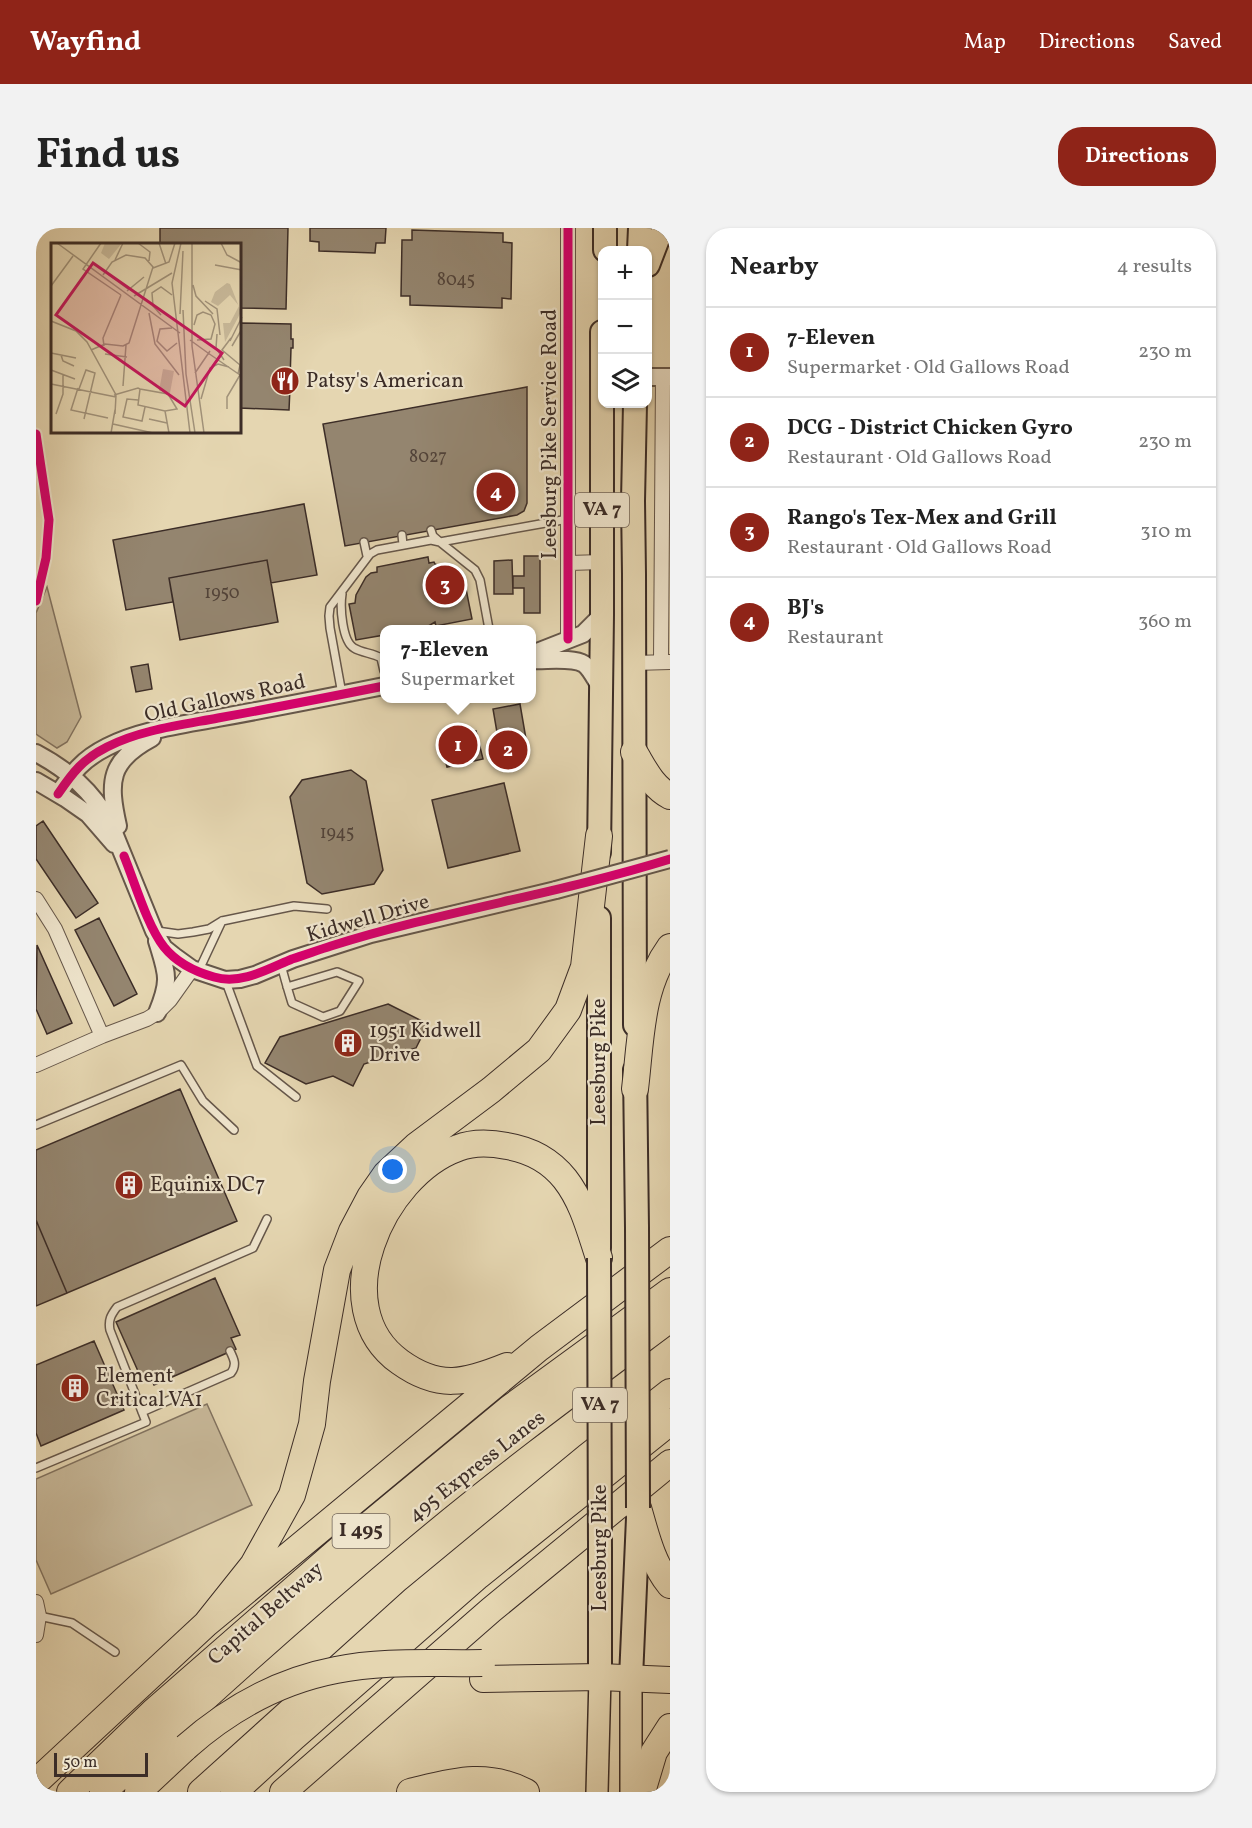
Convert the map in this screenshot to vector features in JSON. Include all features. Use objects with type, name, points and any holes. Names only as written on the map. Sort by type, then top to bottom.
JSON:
[{"type":"highway","points":[[605,246],[606,228]]},
{"type":"highway","points":[[639,228],[639,246]]},
{"type":"highway","points":[[652,255],[658,239],[666,228]]},
{"type":"highway","name":"Leesburg Pike","points":[[600,1670],[599,836],[603,354]]},
{"type":"highway","name":"Leesburg Pike","points":[[631,1678],[638,1508],[634,663],[652,574],[633,501],[635,408]]},
{"type":"highway","points":[[634,752],[650,779],[670,796]]},
{"type":"highway","points":[[206,1624],[254,1565],[292,1495],[312,1424],[317,1381],[337,1270],[351,1232],[370,1197],[386,1174],[416,1146],[491,1090],[539,1050],[568,1010],[584,968],[599,836]]},
{"type":"highway","points":[[635,1089],[644,1009],[652,980],[670,947]]},
{"type":"highway","points":[[539,1348],[510,1364],[464,1381],[442,1381],[416,1374],[391,1356],[372,1332],[364,1306],[363,1285],[382,1219],[401,1190],[419,1171],[444,1154],[460,1147],[498,1144],[531,1152],[550,1163],[565,1179],[577,1198],[599,1258]]},
{"type":"highway","points":[[36,1782],[206,1624],[539,1348],[670,1250]]},
{"type":"highway","name":"Capital Beltway","points":[[70,1792],[153,1712],[342,1547],[510,1408],[670,1292]]},
{"type":"highway","name":"495 Express Lanes","points":[[103,1792],[297,1616],[402,1526],[564,1398],[670,1319]]},
{"type":"highway","points":[[201,1792],[415,1599],[670,1392]]},
{"type":"highway","points":[[234,1792],[301,1730],[478,1576],[670,1422]]},
{"type":"highway","points":[[283,1792],[507,1596],[670,1463]]},
{"type":"highway","points":[[638,1508],[657,1566],[670,1584]]},
{"type":"highway","points":[[161,1792],[192,1752],[207,1728],[254,1698],[307,1677],[337,1669],[365,1666],[483,1671],[600,1670],[631,1678],[670,1680]]},
{"type":"highway","points":[[642,1792],[654,1752],[670,1726]]},
{"type":"highway","points":[[138,1792],[192,1752]]},
{"type":"highway","points":[[410,1792],[470,1779],[500,1782],[526,1792]]},
{"type":"main road","name":"Leesburg Pike","points":[[597,1792],[600,1670]]},
{"type":"main road","name":"Leesburg Pike","points":[[631,1678],[631,1792]]},
{"type":"street","name":"Leesburg Pike Service Road","points":[[568,228],[568,639]]},
{"type":"street","points":[[634,663],[665,662],[652,574],[666,487],[660,377]]},
{"type":"street","points":[[568,519],[602,518]]},
{"type":"street","points":[[569,563],[602,562]]},
{"type":"street","points":[[536,652],[587,632],[602,615]]},
{"type":"street","points":[[536,660],[569,660],[583,664],[601,688]]},
{"type":"street","name":"Old Gallows Road","points":[[58,794],[78,766],[107,747],[124,740],[169,728],[380,687]]},
{"type":"street","points":[[124,856],[111,790],[113,778],[118,766],[127,755],[169,728]]},
{"type":"street","points":[[36,753],[84,786],[104,813],[154,931],[167,979],[164,997],[157,1013]]},
{"type":"street","points":[[36,782],[88,814],[124,856]]},
{"type":"street","name":"Kidwell Drive","points":[[225,980],[247,977],[371,934],[556,890],[670,859]]},
{"type":"street","points":[[36,899],[55,929],[102,1036]]},
{"type":"street","points":[[154,931],[165,948],[174,956],[196,970],[225,980]]},
{"type":"street","points":[[36,1065],[147,1019],[170,1000],[196,970]]},
{"type":"street","points":[[36,1602],[39,1617],[36,1635]]},
{"type":"lane","points":[[342,694],[329,619],[330,607],[367,556],[377,550],[403,545],[431,540],[440,542],[568,519]]},
{"type":"lane","points":[[430,530],[433,536],[467,562],[477,573],[487,625]]},
{"type":"lane","points":[[402,536],[403,545]]},
{"type":"lane","points":[[364,542],[367,556]]},
{"type":"lane","points":[[342,591],[341,608],[349,644],[355,649],[380,653]]},
{"type":"lane","points":[[154,931],[178,934],[193,932],[209,929],[222,921],[294,906],[327,909]]},
{"type":"lane","points":[[196,970],[222,921]]},
{"type":"lane","points":[[281,964],[287,987],[292,1003],[322,1017],[340,1011],[360,981],[337,972],[287,987]]},
{"type":"lane","points":[[225,980],[257,1066],[296,1097]]},
{"type":"lane","points":[[36,1125],[181,1065],[203,1101],[234,1130]]},
{"type":"lane","points":[[36,1468],[146,1422],[110,1330],[109,1321],[117,1307],[253,1248],[267,1219]]},
{"type":"lane","points":[[142,1412],[231,1372],[234,1360],[230,1351]]},
{"type":"lane","points":[[39,1617],[72,1623],[114,1652]]},
{"type":"shaded area","points":[[47,587],[81,717],[67,742],[57,748],[36,734],[36,613]]},
{"type":"shaded area","points":[[207,1404],[252,1505],[51,1594],[36,1560],[36,1479]]},
{"type":"building","points":[[160,228],[288,228],[286,309],[242,308],[242,243],[160,243]]},
{"type":"building","points":[[310,228],[386,228],[385,243],[376,243],[375,253],[319,251],[319,242],[310,241]]},
{"type":"building","points":[[412,230],[503,233],[503,242],[512,243],[511,299],[502,298],[502,308],[410,305],[410,296],[401,296],[402,240],[412,240]]},
{"type":"building","points":[[242,323],[291,324],[293,348],[291,348],[290,381],[293,381],[292,388],[290,388],[289,410],[242,408]]},
{"type":"building","points":[[527,387],[527,503],[524,511],[517,515],[345,546],[323,424]]},
{"type":"building","points":[[304,504],[317,575],[271,583],[267,560],[169,578],[173,602],[126,610],[113,540]]},
{"type":"building","points":[[524,556],[540,556],[540,613],[524,613],[524,588],[513,588],[513,576],[524,576]]},
{"type":"building","points":[[428,557],[429,563],[434,562],[446,569],[456,579],[459,579],[460,584],[465,584],[472,619],[441,625],[436,625],[435,622],[430,625],[380,625],[380,636],[356,640],[349,604],[355,603],[356,595],[366,577],[377,572],[377,567]]},
{"type":"building","points":[[267,560],[278,622],[180,640],[169,578]]},
{"type":"building","points":[[512,560],[513,594],[494,594],[494,561]]},
{"type":"building","points":[[148,664],[152,689],[136,692],[131,667]]},
{"type":"building","points":[[520,704],[526,739],[499,744],[493,709]]},
{"type":"building","points":[[476,731],[483,759],[447,767],[440,739]]},
{"type":"building","points":[[514,742],[514,745],[523,743],[526,755],[512,758],[511,754],[497,757],[495,745]]},
{"type":"building","points":[[351,770],[366,781],[383,870],[374,884],[322,894],[307,883],[290,797],[302,780]]},
{"type":"building","points":[[504,783],[520,851],[448,868],[432,800]]},
{"type":"building","points":[[43,821],[98,903],[76,918],[36,859],[36,826]]},
{"type":"building","points":[[99,918],[137,994],[114,1006],[75,930]]},
{"type":"building","points":[[37,945],[72,1023],[47,1034],[36,1009]]},
{"type":"building","name":"1951 Kidwell Drive","points":[[388,1004],[428,1024],[416,1048],[364,1064],[353,1086],[333,1076],[306,1084],[265,1063],[280,1037]]},
{"type":"building","name":"Equinix DC7","points":[[180,1089],[237,1221],[67,1293],[36,1220],[36,1150]]},
{"type":"building","points":[[36,1220],[67,1293],[36,1306]]},
{"type":"building","points":[[215,1278],[240,1335],[231,1338],[236,1349],[154,1385],[150,1376],[142,1380],[116,1322]]},
{"type":"building","name":"Element Critical VA1","points":[[94,1341],[124,1410],[41,1446],[36,1433],[36,1365]]},
{"type":"cycle path","points":[[568,228],[568,639]]},
{"type":"cycle path","points":[[36,434],[49,520],[46,558],[36,601]]},
{"type":"cycle path","points":[[58,794],[91,756],[133,736],[380,687]]},
{"type":"cycle path","points":[[124,856],[147,916],[164,947],[187,966],[207,975],[224,979],[254,975],[292,959],[373,934],[670,859]]},
{"type":"place","name":"Patsy's American","points":[[285,381]]},
{"type":"place","name":"BJ's","points":[[496,492]]},
{"type":"place","name":"Rango's Tex-Mex and Grill","points":[[445,585]]},
{"type":"place","name":"7-Eleven","points":[[458,745]]},
{"type":"place","name":"DCG - District Chicken Gyro","points":[[508,750]]},
{"type":"place","name":"1951 Kidwell Drive","points":[[348,1043]]},
{"type":"place","name":"Equinix DC7","points":[[129,1185]]},
{"type":"place","name":"Element Critical VA1","points":[[75,1388]]}]
